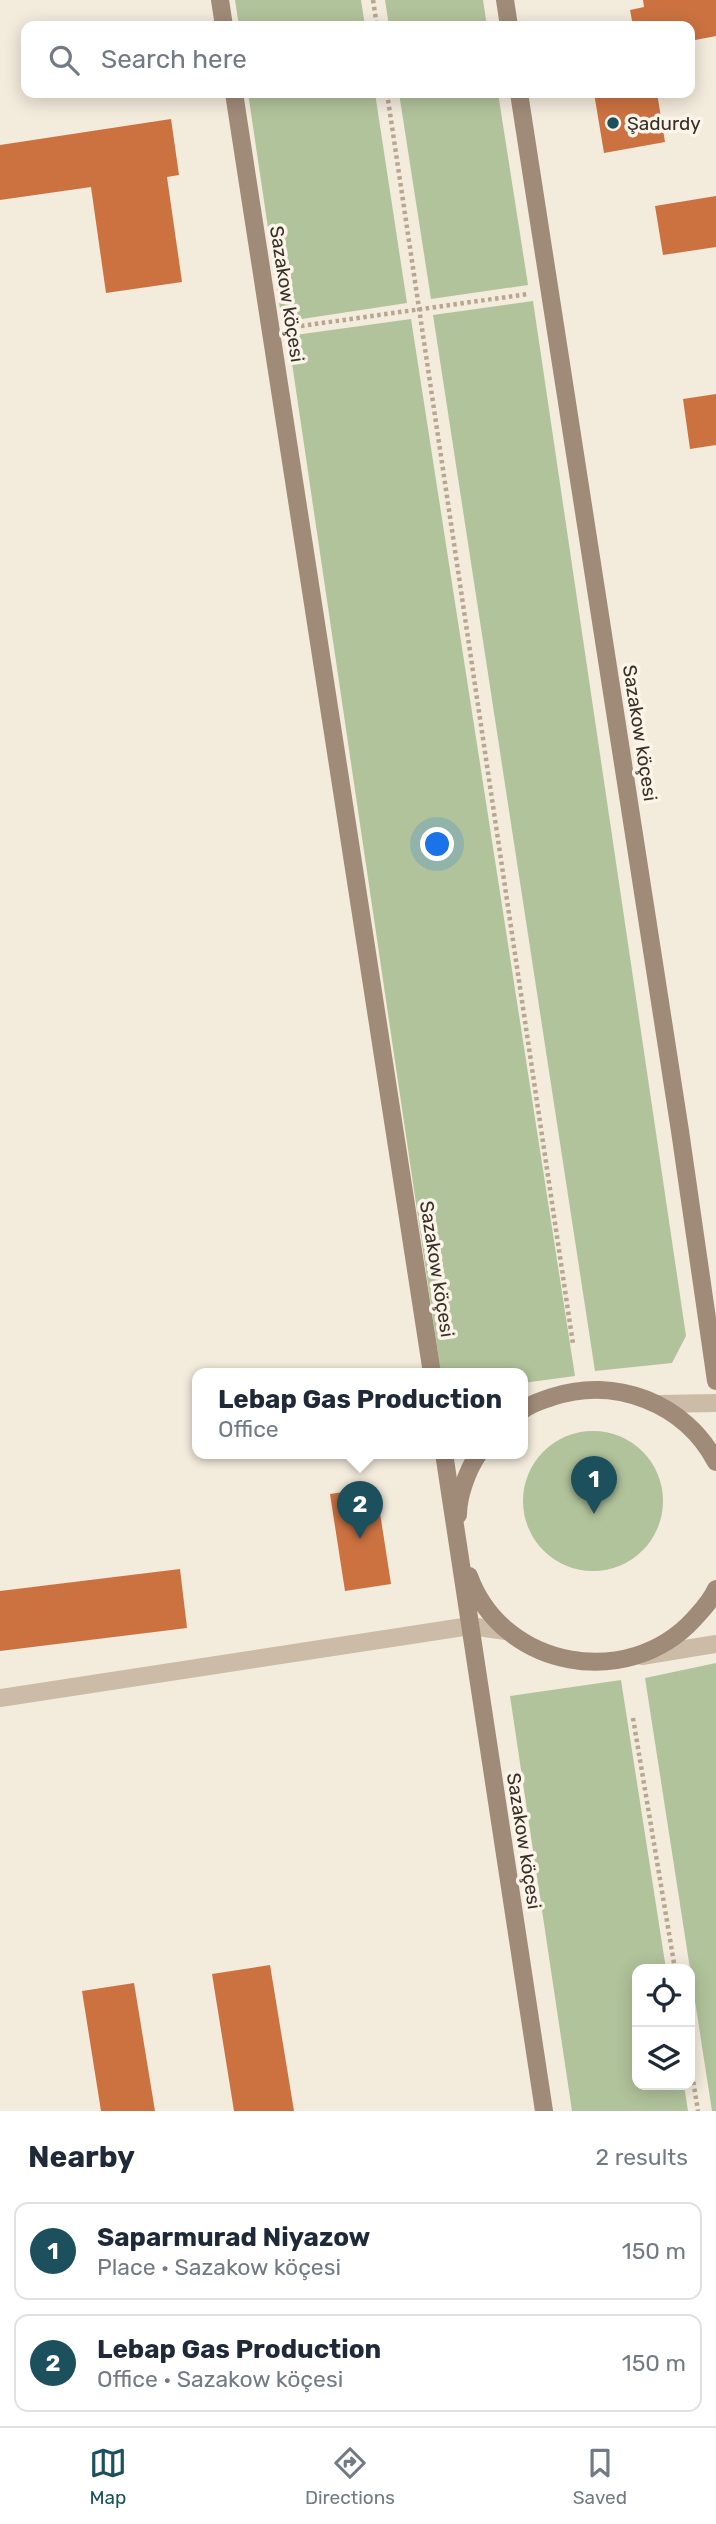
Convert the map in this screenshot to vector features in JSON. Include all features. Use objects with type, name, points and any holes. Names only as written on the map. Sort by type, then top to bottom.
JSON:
[{"type":"main road","points":[[220,0],[223,21]]},
{"type":"main road","points":[[505,0],[508,21]]},
{"type":"main road","name":"Sazakow köçesi","points":[[235,98],[431,1368]]},
{"type":"main road","name":"Sazakow köçesi","points":[[520,98],[678,1118],[716,1381]]},
{"type":"main road","points":[[528,1407],[573,1390],[617,1390],[659,1404],[686,1423],[708,1448],[716,1462]]},
{"type":"main road","name":"Sazakow köçesi","points":[[445,1459],[544,2111]]},
{"type":"main road","points":[[475,1459],[458,1508],[459,1551],[476,1595],[506,1631],[546,1654],[592,1663],[639,1656],[680,1634],[712,1599],[716,1588]]},
{"type":"street","points":[[659,1404],[716,1404]]},
{"type":"street","points":[[0,1698],[470,1626],[506,1631]]},
{"type":"street","points":[[639,1656],[716,1643]]},
{"type":"path","points":[[373,0],[376,21]]},
{"type":"path","points":[[388,98],[573,1344]]},
{"type":"path","points":[[286,328],[531,294]]},
{"type":"path","points":[[633,1718],[674,1964]]},
{"type":"path","points":[[695,2090],[698,2111]]},
{"type":"green space","points":[[235,0],[361,0],[364,21],[238,21]]},
{"type":"green space","points":[[385,0],[483,0],[486,21],[388,21]]},
{"type":"green space","points":[[249,98],[376,98],[407,303],[282,322]]},
{"type":"green space","points":[[400,98],[499,98],[528,285],[431,299]]},
{"type":"green space","points":[[533,301],[686,1336],[672,1363],[595,1371],[433,315]]},
{"type":"green space","points":[[411,319],[575,1376],[528,1382],[528,1368],[440,1368],[288,336]]},
{"type":"green space","points":[[593,1431],[620,1436],[643,1451],[658,1474],[663,1501],[658,1528],[643,1551],[620,1566],[593,1571],[566,1566],[543,1551],[528,1528],[523,1501],[528,1474],[543,1451],[566,1436]]},
{"type":"green space","points":[[716,1663],[716,2111],[712,2111],[695,2001],[695,1964],[689,1964],[645,1678]]},
{"type":"green space","points":[[621,1680],[665,1964],[632,1964],[632,2090],[685,2090],[688,2111],[572,2111],[510,1696]]},
{"type":"building","points":[[643,0],[716,0],[716,36],[695,40],[695,21],[632,21],[630,10],[644,7]]},
{"type":"building","points":[[595,98],[658,98],[665,142],[604,153]]},
{"type":"building","points":[[171,119],[179,175],[167,177],[182,282],[106,293],[91,187],[0,200],[0,145]]},
{"type":"building","points":[[716,196],[716,247],[663,255],[655,206]]},
{"type":"building","points":[[716,394],[716,445],[690,449],[683,399]]},
{"type":"building","points":[[376,1487],[391,1584],[345,1591],[330,1494]]},
{"type":"building","points":[[180,1569],[187,1628],[0,1651],[0,1591]]},
{"type":"building","points":[[270,1965],[294,2111],[234,2111],[212,1974]]},
{"type":"building","points":[[134,1983],[155,2111],[101,2111],[82,1991]]},
{"type":"place","name":"Şadurdy","points":[[613,123]]},
{"type":"place","name":"Saparmurad Niyazow","points":[[594,1514]]},
{"type":"place","name":"Lebap Gas Production","points":[[360,1539]]}]
